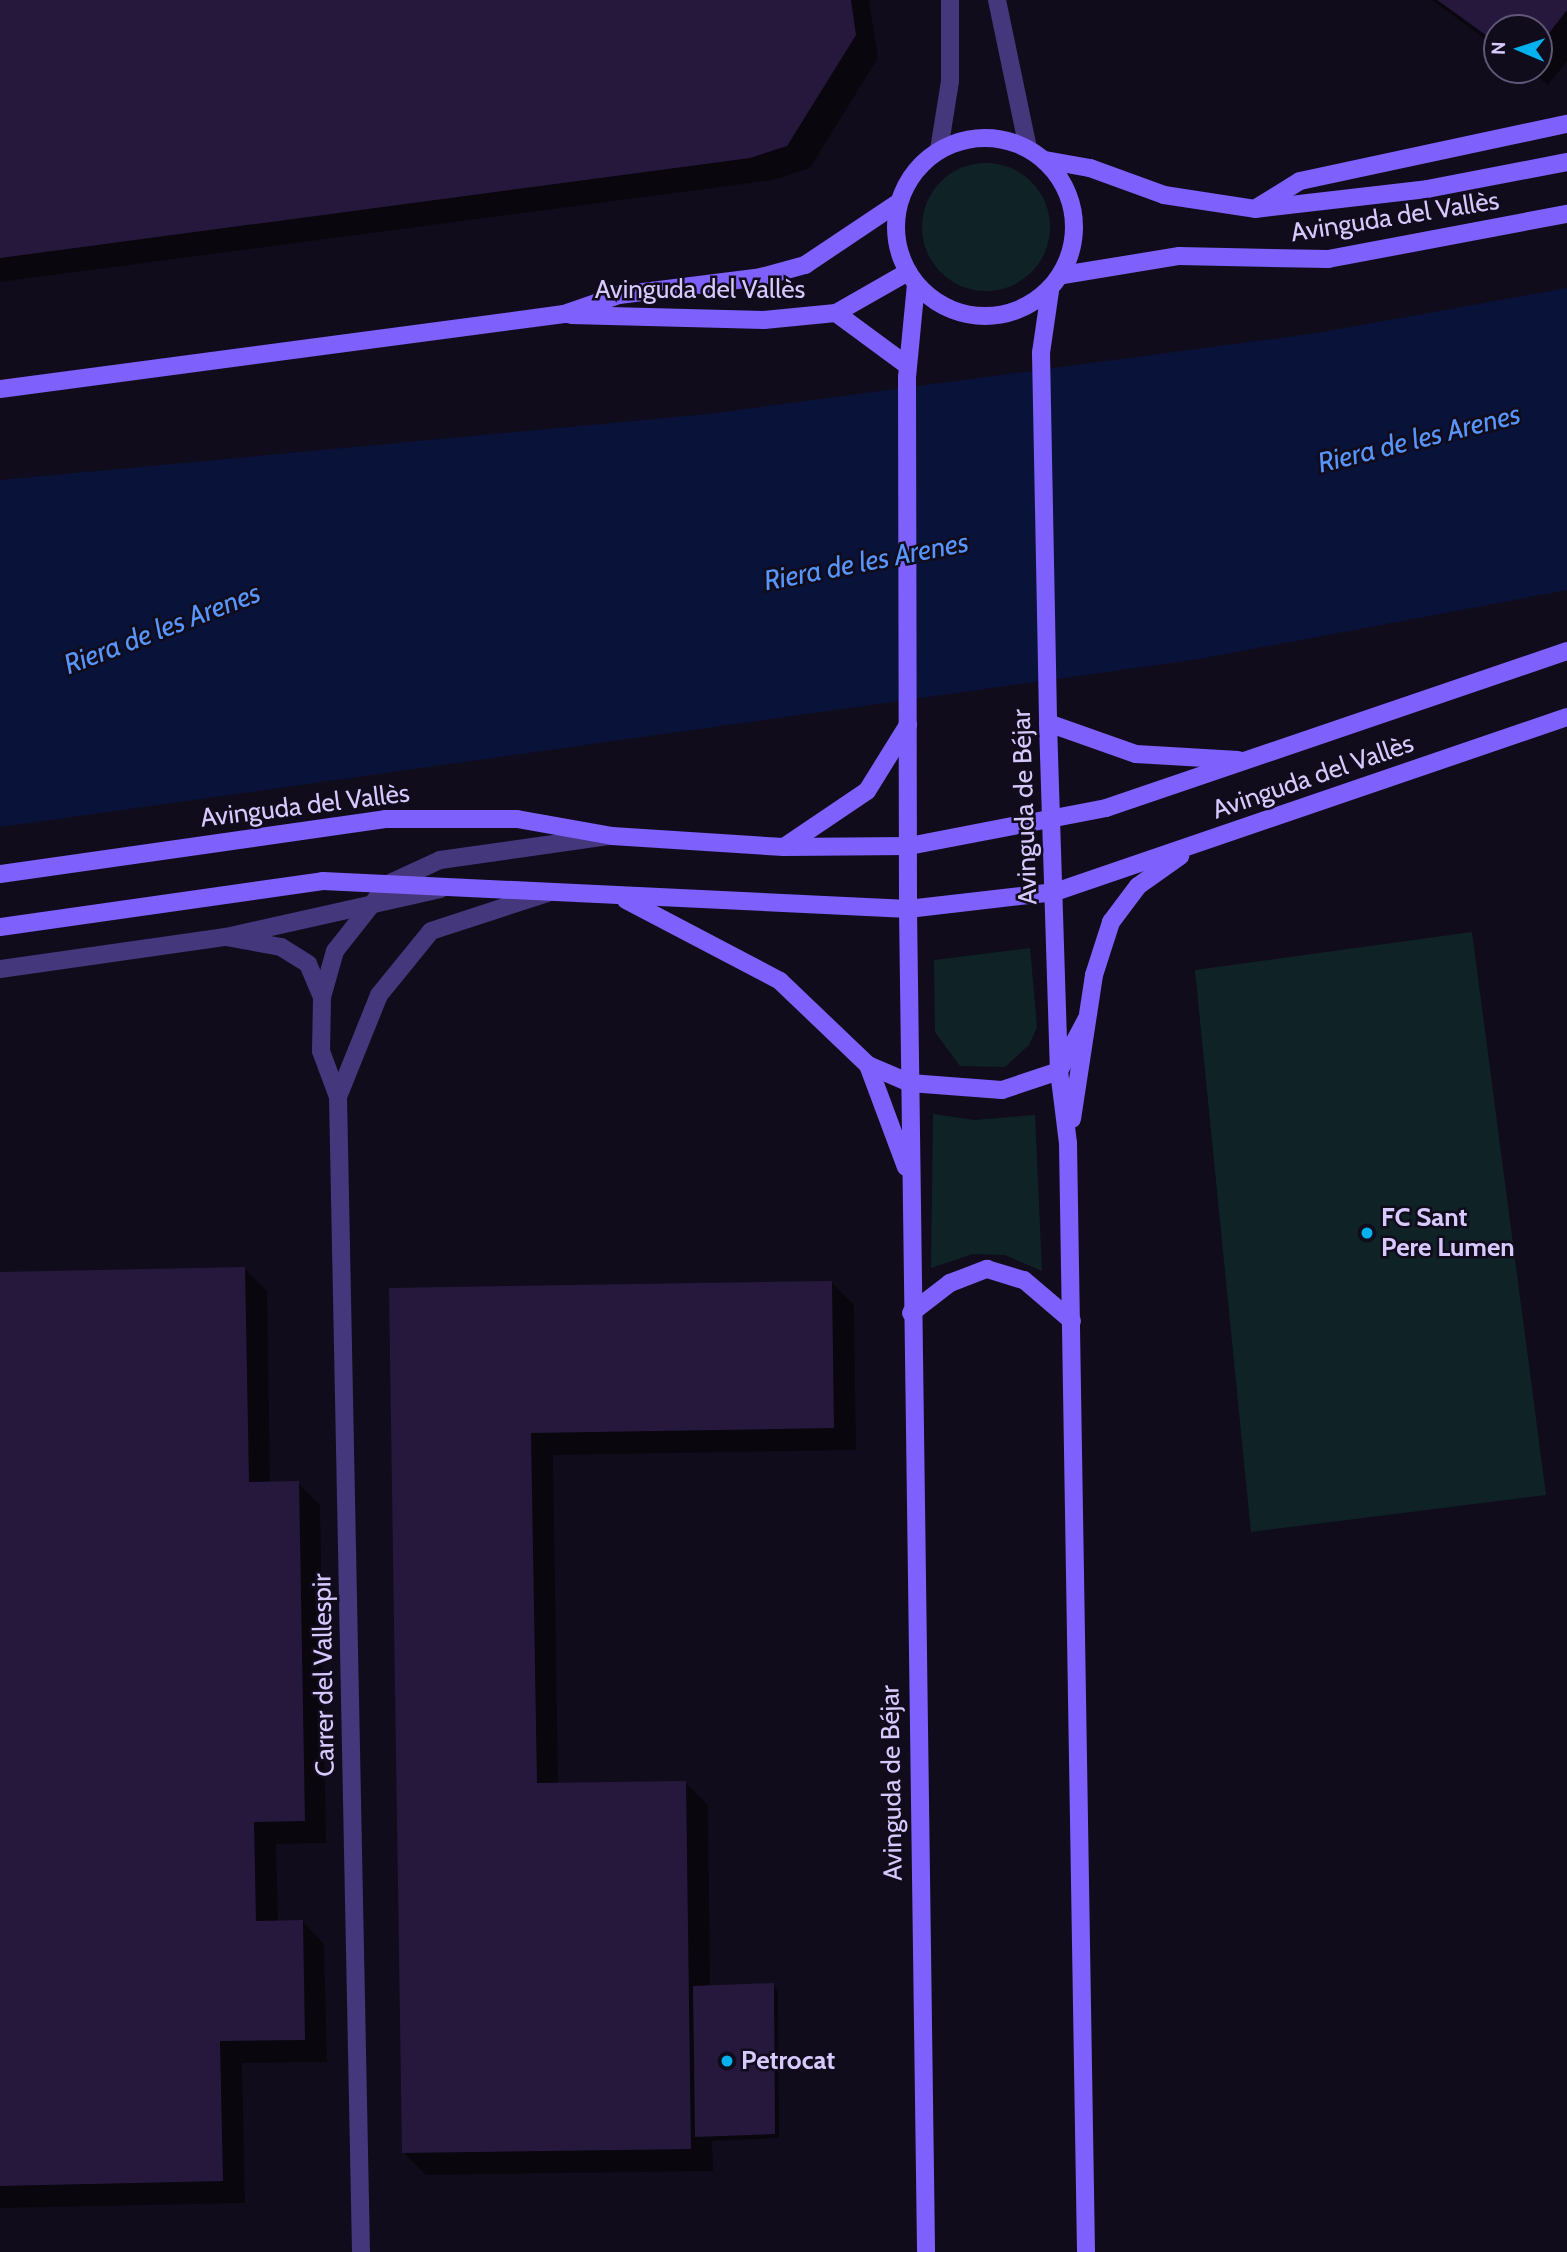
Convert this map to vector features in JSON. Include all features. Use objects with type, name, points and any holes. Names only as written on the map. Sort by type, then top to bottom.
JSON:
[{"type":"main road","name":"Avinguda del Vallès","points":[[1255,209],[1300,181],[1567,124]]},
{"type":"main road","points":[[984,137],[1028,148],[1045,160],[1073,206],[1075,233],[1063,275],[1050,291],[1012,313],[986,317],[959,313],[912,278],[898,244],[899,202],[908,181],[939,150],[984,137]]},
{"type":"main road","name":"Avinguda del Vallès","points":[[1045,160],[1090,168],[1164,195],[1255,209],[1414,191],[1567,162]]},
{"type":"main road","name":"Avinguda del Vallès","points":[[564,314],[619,295],[805,265],[899,202]]},
{"type":"main road","name":"Avinguda del Vallès","points":[[1063,275],[1179,256],[1328,259],[1567,214]]},
{"type":"main road","name":"Avinguda del Vallès","points":[[0,389],[564,314],[737,321],[836,313],[912,278]]},
{"type":"main road","name":"Avinguda de Béjar","points":[[912,278],[908,371],[908,909],[911,1313],[926,2252]]},
{"type":"main road","name":"Avinguda de Béjar","points":[[1050,291],[1041,354],[1048,723],[1059,1071],[1068,1143],[1086,2252]]},
{"type":"main road","name":"Avinguda del Vallès","points":[[836,313],[908,371]]},
{"type":"main road","name":"Avinguda del Vallès","points":[[0,874],[385,819],[517,819],[612,836],[784,847],[909,846],[1052,822],[1248,760],[1567,651]]},
{"type":"main road","name":"Avinguda del Vallès","points":[[0,926],[323,881],[445,888],[556,890],[616,896],[908,909],[1055,892],[1567,717]]},
{"type":"main road","points":[[784,847],[867,791],[910,722]]},
{"type":"main road","name":"Avinguda del Vallès","points":[[1048,723],[1136,754],[1248,760]]},
{"type":"main road","name":"Avinguda del Vallès","points":[[1068,1143],[1086,1020],[1111,922],[1138,886],[1195,846]]},
{"type":"main road","points":[[616,896],[780,981],[868,1065],[911,1083],[1002,1090],[1059,1071],[1086,1020]]},
{"type":"main road","points":[[868,1065],[910,1179]]},
{"type":"main road","points":[[911,1313],[950,1283],[987,1269],[1024,1280],[1072,1321]]},
{"type":"street","points":[[939,150],[950,81],[950,0]]},
{"type":"street","points":[[997,0],[1028,148]]},
{"type":"street","points":[[338,1097],[321,1051],[322,997],[335,951],[388,884],[440,860],[612,836]]},
{"type":"street","name":"Avinguda del Vallès","points":[[0,970],[226,937],[366,909],[445,888]]},
{"type":"street","points":[[338,1097],[374,1005],[431,931],[556,890]]},
{"type":"street","name":"Avinguda del Vallès","points":[[226,937],[281,947],[308,964],[322,997]]},
{"type":"street","name":"Carrer del Vallespir","points":[[338,1097],[361,2252]]},
{"type":"green space","points":[[986,163],[1011,168],[1031,182],[1045,202],[1050,227],[1045,252],[1031,272],[1011,286],[986,291],[961,286],[941,272],[927,252],[922,227],[927,202],[941,182],[961,168]]},
{"type":"green space","name":"FC Sant Pere Lumen","points":[[1472,932],[1546,1495],[1251,1532],[1195,970]]},
{"type":"green space","points":[[1030,948],[1037,1027],[1029,1045],[1005,1067],[960,1066],[935,1032],[934,960]]},
{"type":"green space","points":[[933,1114],[974,1120],[1035,1115],[1042,1271],[1005,1255],[973,1254],[931,1268]]},
{"type":"water","name":"Riera de les Arenes","points":[[1567,288],[1567,590],[1199,659],[0,827],[0,480],[708,414],[1317,333]]},
{"type":"building","points":[[0,0],[851,0],[856,35],[787,146],[750,158],[0,258]]},
{"type":"building","points":[[1437,0],[1567,0],[1567,10],[1553,28],[1553,14],[1483,14],[1483,33]]},
{"type":"building","points":[[245,1267],[249,1482],[299,1481],[305,1821],[254,1822],[256,1921],[303,1920],[305,2040],[220,2041],[223,2181],[0,2186],[0,1272]]},
{"type":"building","points":[[832,1281],[834,1428],[531,1433],[537,1783],[686,1781],[691,2149],[402,2153],[389,1288]]},
{"type":"building","points":[[774,1983],[775,2134],[695,2137],[693,1986]]},
{"type":"place","name":"FC Sant Pere Lumen","points":[[1367,1233]]},
{"type":"place","name":"Petrocat","points":[[727,2061]]}]
